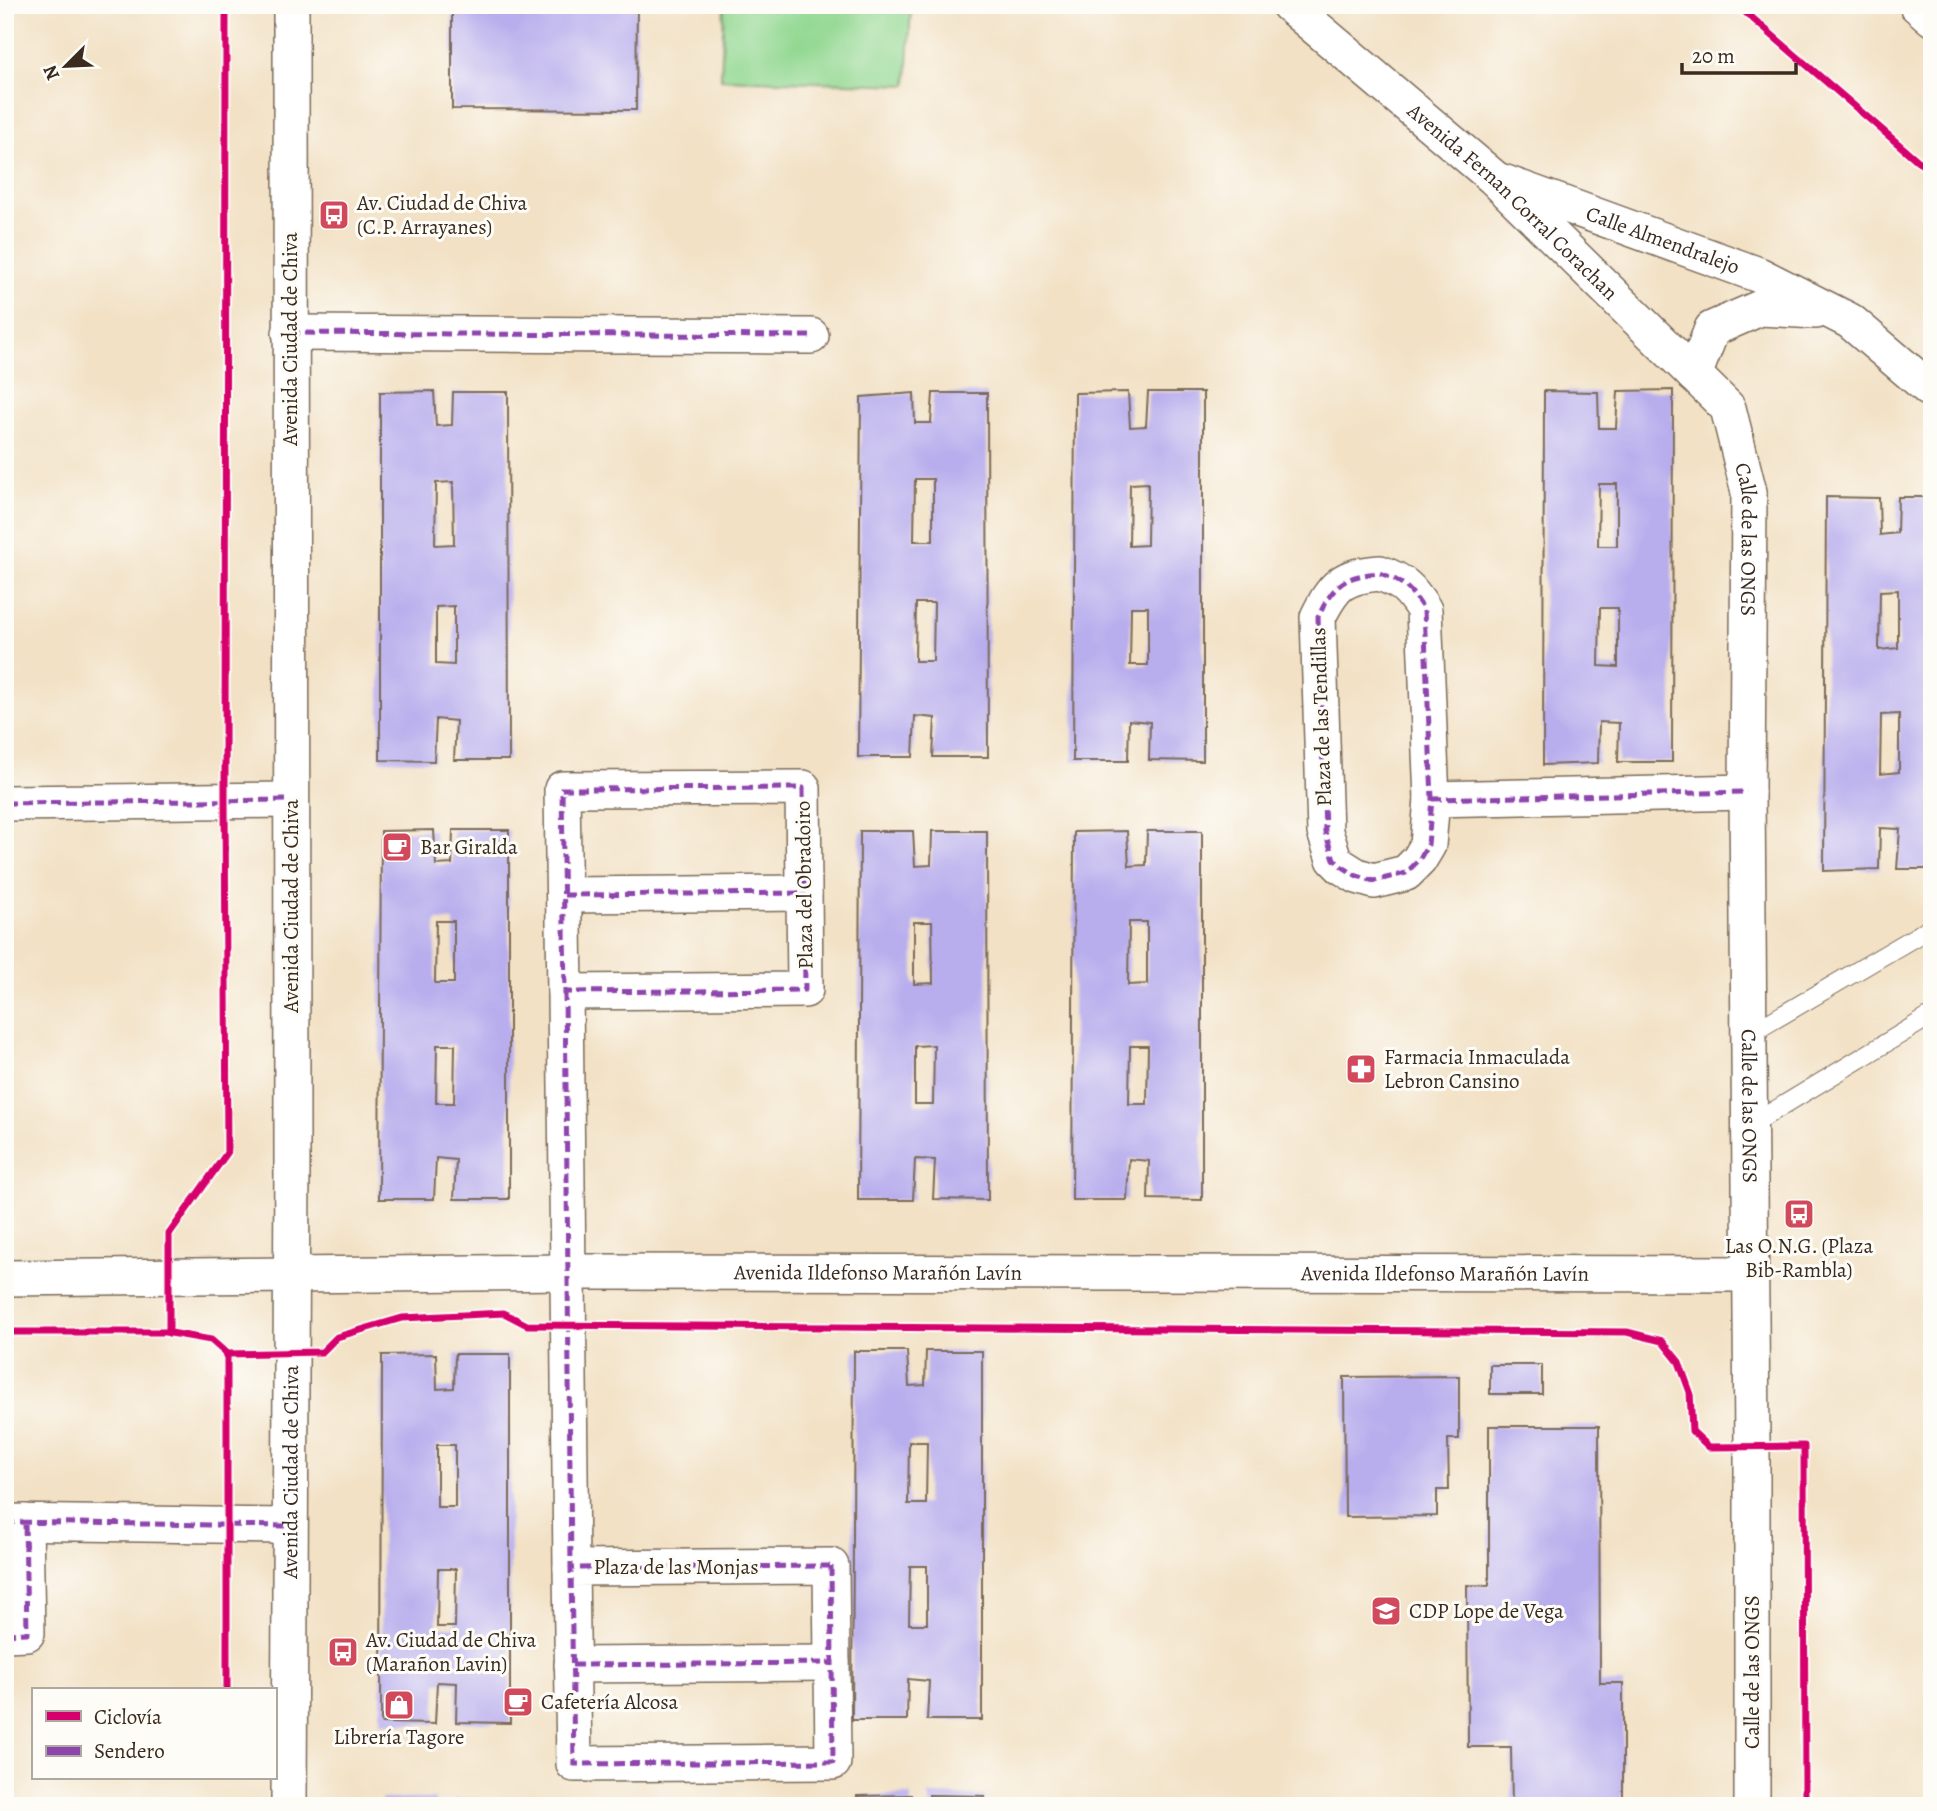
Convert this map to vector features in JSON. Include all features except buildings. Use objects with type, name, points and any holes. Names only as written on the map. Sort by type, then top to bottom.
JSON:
[{"type":"street","name":"Avenida Ciudad de Chiva","points":[[289,1806],[292,1275],[291,5]]},
{"type":"street","name":"Avenida Fernan Corral Corachan","points":[[1289,5],[1494,178],[1728,408]]},
{"type":"street","points":[[1917,5],[1932,18]]},
{"type":"street","name":"Calle Almendralejo","points":[[1494,178],[1759,275],[1850,321],[1932,391]]},
{"type":"street","name":"Calle Almendralejo","points":[[1695,375],[1712,329],[1760,308],[1827,311]]},
{"type":"street","points":[[290,333],[811,335]]},
{"type":"street","name":"Calle de las ONGS","points":[[1728,408],[1749,492],[1746,792],[1752,1806]]},
{"type":"street","name":"Plaza de las Tendillas","points":[[1380,573],[1399,580],[1410,589],[1424,610],[1432,799],[1428,845],[1419,860],[1406,873],[1374,881],[1357,877],[1334,859],[1325,832],[1318,617],[1339,583],[1358,575],[1380,573]]},
{"type":"street","name":"Plaza del Obradoiro","points":[[803,788],[804,893],[805,990],[565,992],[562,789],[803,788]]},
{"type":"street","points":[[1432,799],[1746,792]]},
{"type":"street","points":[[5,803],[290,800]]},
{"type":"street","points":[[564,895],[804,893]]},
{"type":"street","points":[[565,992],[571,1568]]},
{"type":"street","name":"Avenida Ildefonso Marañón Lavín","points":[[5,1278],[568,1272],[1750,1274]]},
{"type":"street","points":[[5,1634],[27,1633],[15,1522],[289,1526]]},
{"type":"street","name":"Plaza de las Monjas","points":[[831,1566],[832,1663],[833,1762],[574,1764],[571,1568],[831,1566]]},
{"type":"street","points":[[572,1665],[832,1663]]},
{"type":"lane","points":[[1748,1035],[1932,927]]},
{"type":"lane","points":[[1749,1126],[1932,1015]]},
{"type":"green space","points":[[724,5],[911,5],[907,85],[721,79]]},
{"type":"marked path","points":[[290,333],[811,336]]},
{"type":"marked path","points":[[1380,573],[1406,587],[1424,610],[1432,799],[1428,845],[1419,860],[1406,873],[1374,881],[1357,876],[1341,866],[1334,859],[1325,832],[1318,617],[1329,597],[1341,584],[1367,574],[1380,573]]},
{"type":"marked path","points":[[803,788],[805,990],[565,992],[562,789],[803,788]]},
{"type":"marked path","points":[[1432,799],[1747,792]]},
{"type":"marked path","points":[[5,803],[290,800]]},
{"type":"marked path","points":[[564,895],[804,893]]},
{"type":"marked path","points":[[565,992],[571,1568]]},
{"type":"marked path","points":[[5,1522],[289,1526]]},
{"type":"marked path","points":[[5,1634],[27,1633],[25,1522]]},
{"type":"marked path","points":[[831,1566],[833,1762],[574,1764],[571,1568],[831,1566]]},
{"type":"marked path","points":[[572,1665],[832,1663]]},
{"type":"cycle path","points":[[169,1333],[169,1234],[227,1153],[226,5]]},
{"type":"cycle path","points":[[1737,5],[1932,173]]},
{"type":"cycle path","points":[[5,1332],[165,1332],[211,1340],[227,1354],[322,1352],[337,1337],[402,1318],[504,1313],[527,1325],[1627,1332],[1662,1341],[1679,1362],[1690,1392],[1692,1431],[1709,1447],[1804,1446],[1805,1806]]},
{"type":"cycle path","points":[[227,1354],[227,1688]]},
{"type":"place","name":"Av. Ciudad de Chiva (C.P. Arrayanes)","points":[[334,215]]},
{"type":"place","name":"Bar Giralda","points":[[397,847]]},
{"type":"place","name":"Farmacia Inmaculada Lebron Cansino","points":[[1361,1069]]},
{"type":"place","name":"Las O.N.G. (Plaza Bib-Rambla)","points":[[1799,1214]]},
{"type":"place","name":"CDP Lope de Vega","points":[[1386,1611]]},
{"type":"place","name":"Av. Ciudad de Chiva (Marañon Lavin)","points":[[343,1652]]},
{"type":"place","name":"Cafetería Alcosa","points":[[518,1702]]},
{"type":"place","name":"Librería Tagore","points":[[399,1705]]}]
